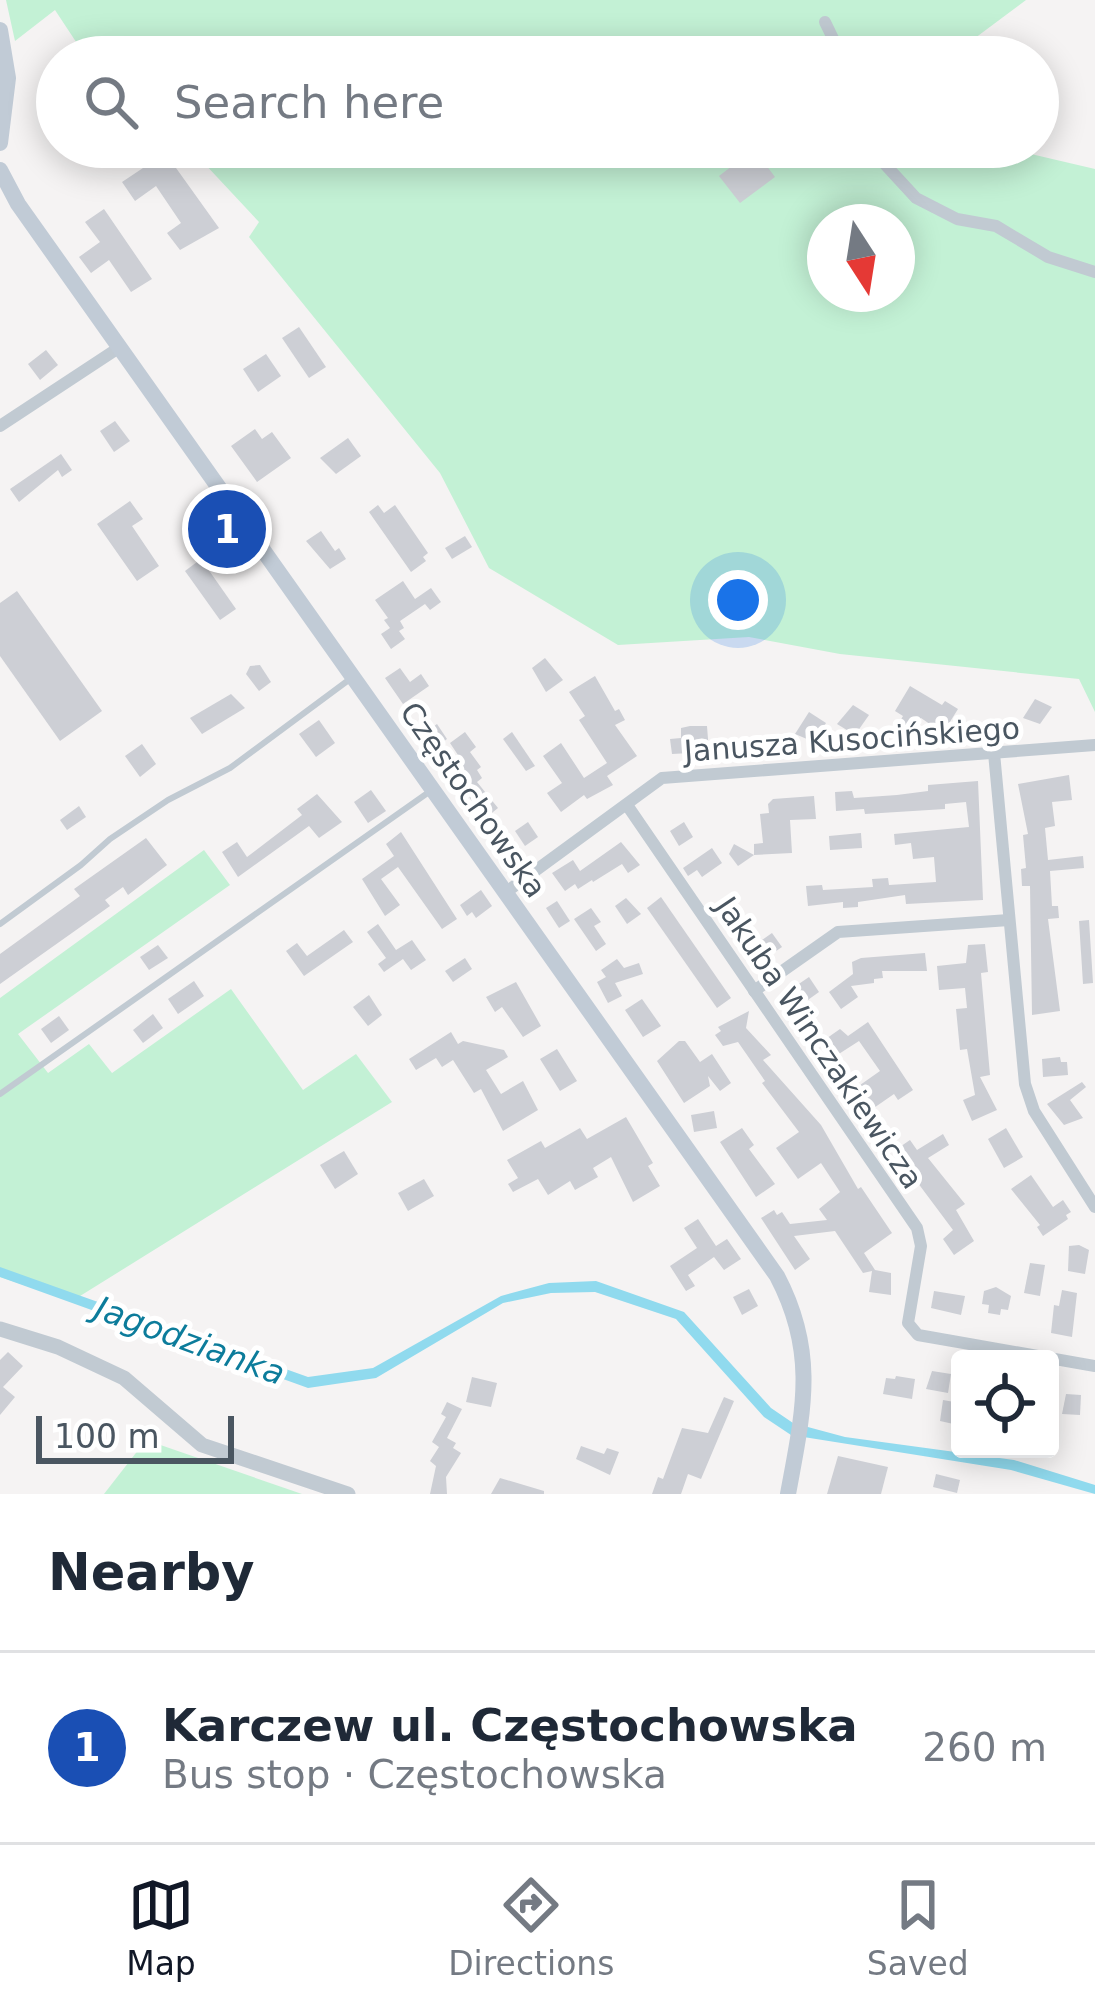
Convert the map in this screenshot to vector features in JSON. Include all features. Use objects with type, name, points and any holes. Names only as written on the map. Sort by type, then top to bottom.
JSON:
[{"type":"main road","points":[[0,30],[8,87],[0,143]]},
{"type":"main road","name":"Częstochowska","points":[[0,170],[18,204],[776,1276],[803,1345],[804,1406],[788,1494]]},
{"type":"street","points":[[825,22],[832,36]]},
{"type":"street","points":[[888,168],[916,198],[957,219],[996,226],[1048,257],[1095,272]]},
{"type":"street","points":[[0,426],[120,347]]},
{"type":"street","name":"Janusza Kusocińskiego","points":[[505,892],[662,778],[1095,746]]},
{"type":"street","points":[[994,753],[1025,1084],[1046,1132],[1095,1207]]},
{"type":"street","name":"Jakuba Winczakiewicza","points":[[627,806],[917,1228],[921,1246],[908,1323],[918,1335],[1095,1366]]},
{"type":"street","points":[[754,991],[838,932],[1009,920]]},
{"type":"street","points":[[0,1329],[58,1347],[124,1378],[202,1445],[348,1494]]},
{"type":"lane","points":[[0,924],[81,866],[110,839],[168,800],[230,768],[352,677]]},
{"type":"lane","points":[[0,1094],[432,790]]},
{"type":"green space","points":[[6,0],[1026,0],[978,36],[72,36],[55,10],[15,41]]},
{"type":"green space","points":[[1059,161],[1095,169],[1095,712],[1079,679],[840,654],[749,637],[618,645],[489,568],[440,473],[249,237],[259,222],[209,168],[1059,168]]},
{"type":"green space","points":[[204,850],[230,885],[18,1034],[48,1073],[89,1044],[112,1073],[231,989],[303,1090],[356,1054],[392,1102],[72,1301],[0,1277],[0,998]]},
{"type":"green space","points":[[146,1440],[302,1494],[104,1494]]},
{"type":"water","name":"Jagodzianka","points":[[0,1267],[308,1377],[373,1368],[501,1296],[549,1283],[596,1281],[684,1312],[771,1408],[793,1423],[845,1437],[951,1451],[951,1458],[1014,1460],[1095,1485],[1095,1494],[1011,1470],[791,1435],[764,1417],[676,1319],[595,1292],[551,1293],[503,1303],[376,1378],[308,1388],[0,1277]]},
{"type":"building","points":[[143,168],[176,168],[219,228],[180,250],[167,233],[181,223],[156,186],[135,201],[122,182]]},
{"type":"building","points":[[729,168],[768,168],[775,177],[740,203],[719,176]]},
{"type":"building","points":[[104,209],[152,279],[131,292],[109,260],[91,273],[79,257],[100,242],[85,222]]},
{"type":"building","points":[[299,327],[326,367],[309,378],[282,338]]},
{"type":"building","points":[[46,350],[58,365],[40,380],[28,364]]},
{"type":"building","points":[[266,354],[281,376],[258,392],[243,369]]},
{"type":"building","points":[[115,421],[130,441],[114,452],[100,431]]},
{"type":"building","points":[[255,429],[262,439],[272,432],[291,458],[257,482],[231,446]]},
{"type":"building","points":[[348,438],[361,456],[336,474],[320,458]]},
{"type":"building","points":[[61,454],[72,470],[62,477],[58,470],[19,502],[10,489]]},
{"type":"building","points":[[130,501],[143,519],[132,526],[159,566],[137,581],[97,524]]},
{"type":"building","points":[[378,505],[384,513],[395,505],[428,553],[423,557],[426,561],[411,572],[369,512]]},
{"type":"building","points":[[321,531],[346,559],[330,569],[306,541]]},
{"type":"building","points":[[465,536],[472,547],[452,559],[445,548]]},
{"type":"building","points":[[201,559],[236,609],[220,620],[185,571]]},
{"type":"building","points":[[403,581],[415,599],[431,588],[441,602],[430,610],[425,604],[400,621],[404,628],[399,631],[405,639],[391,649],[381,634],[390,628],[384,620],[388,618],[375,600]]},
{"type":"building","points":[[17,591],[102,711],[60,741],[0,656],[0,603]]},
{"type":"building","points":[[545,658],[563,680],[546,692],[532,668]]},
{"type":"building","points":[[260,665],[271,682],[259,691],[246,674],[250,666]]},
{"type":"building","points":[[400,668],[410,682],[421,674],[429,686],[403,704],[385,678]]},
{"type":"building","points":[[595,676],[625,720],[615,725],[637,756],[607,776],[613,785],[587,799],[584,795],[561,812],[547,793],[562,783],[543,756],[561,743],[584,778],[607,763],[579,720],[585,716],[569,692]]},
{"type":"building","points":[[910,686],[958,709],[943,733],[921,718],[913,731],[899,723],[903,716],[895,711]]},
{"type":"building","points":[[231,694],[245,708],[202,734],[190,718]]},
{"type":"building","points":[[1035,699],[1052,707],[1040,724],[1023,718]]},
{"type":"building","points":[[853,705],[869,715],[855,735],[837,724]]},
{"type":"building","points":[[809,712],[826,723],[814,742],[795,734]]},
{"type":"building","points":[[319,720],[335,743],[316,757],[299,734]]},
{"type":"building","points":[[437,724],[447,739],[433,749],[423,734]]},
{"type":"building","points":[[707,726],[709,752],[672,754],[670,739],[681,738],[681,728]]},
{"type":"building","points":[[465,732],[476,747],[470,752],[481,767],[477,770],[482,778],[477,782],[498,808],[483,820],[454,771],[464,764],[450,743]]},
{"type":"building","points":[[512,732],[535,766],[526,771],[503,739]]},
{"type":"building","points":[[142,744],[156,764],[140,777],[125,756]]},
{"type":"building","points":[[1069,775],[1072,800],[1052,802],[1055,826],[1045,828],[1048,860],[1083,856],[1084,868],[1050,871],[1052,906],[1058,906],[1059,918],[1048,919],[1060,1011],[1032,1015],[1030,886],[1022,886],[1021,869],[1026,868],[1023,835],[1028,834],[1018,784]]},
{"type":"building","points":[[978,781],[983,900],[906,904],[905,895],[858,902],[858,907],[843,908],[843,902],[808,906],[806,886],[822,885],[823,890],[873,887],[872,879],[888,878],[889,885],[936,882],[934,857],[913,859],[911,843],[895,845],[894,834],[969,827],[966,802],[945,804],[945,809],[865,814],[864,809],[836,811],[835,792],[852,791],[854,798],[897,795],[928,791],[928,785]]},
{"type":"building","points":[[371,790],[386,811],[368,823],[354,802]]},
{"type":"building","points":[[317,794],[342,822],[319,838],[309,826],[238,877],[222,852],[237,842],[247,857],[302,815],[297,809]]},
{"type":"building","points":[[814,796],[816,819],[790,820],[792,853],[754,855],[754,844],[763,843],[760,814],[769,813],[773,799]]},
{"type":"building","points":[[79,806],[86,817],[67,830],[60,820]]},
{"type":"building","points":[[528,822],[538,837],[525,846],[515,831]]},
{"type":"building","points":[[684,822],[693,837],[679,846],[670,831]]},
{"type":"building","points":[[401,832],[457,919],[442,929],[398,867],[381,879],[400,905],[385,916],[362,879],[394,856],[386,844]]},
{"type":"building","points":[[861,833],[862,848],[830,850],[829,836]]},
{"type":"building","points":[[146,838],[167,865],[128,895],[123,887],[105,900],[110,906],[0,984],[0,954],[80,896],[74,889]]},
{"type":"building","points":[[621,842],[640,865],[628,873],[622,864],[593,882],[578,889],[575,884],[565,891],[552,873],[573,860],[580,871]]},
{"type":"building","points":[[734,844],[754,855],[738,866],[729,854]]},
{"type":"building","points":[[712,848],[722,863],[702,877],[697,870],[688,876],[683,868]]},
{"type":"building","points":[[481,890],[492,906],[476,918],[472,912],[467,916],[460,905]]},
{"type":"building","points":[[661,897],[731,998],[717,1008],[647,908]]},
{"type":"building","points":[[626,898],[641,914],[627,924],[615,906]]},
{"type":"building","points":[[557,901],[570,921],[559,928],[546,908]]},
{"type":"building","points":[[591,908],[601,922],[594,926],[606,944],[596,951],[574,919]]},
{"type":"building","points":[[1089,920],[1093,983],[1083,984],[1079,921]]},
{"type":"building","points":[[378,924],[396,950],[412,940],[426,960],[411,970],[403,959],[384,972],[378,964],[386,958],[367,932]]},
{"type":"building","points":[[344,930],[353,942],[304,976],[286,951],[297,943],[307,956]]},
{"type":"building","points":[[772,933],[782,947],[766,958],[756,944]]},
{"type":"building","points":[[985,944],[988,972],[981,973],[990,1075],[980,1077],[997,1110],[972,1121],[963,1100],[975,1095],[967,1049],[960,1050],[956,1009],[967,1008],[965,988],[939,990],[937,966],[966,963],[968,945]]},
{"type":"building","points":[[158,945],[168,958],[149,970],[140,957]]},
{"type":"building","points":[[925,953],[927,971],[882,971],[883,978],[874,983],[851,986],[858,997],[841,1009],[829,992],[853,974],[852,962],[861,958]]},
{"type":"building","points":[[465,958],[472,969],[453,982],[445,971]]},
{"type":"building","points":[[617,959],[624,968],[639,963],[643,974],[615,983],[622,996],[608,1003],[597,982],[606,977],[601,970]]},
{"type":"building","points":[[809,977],[819,992],[798,1007],[787,992]]},
{"type":"building","points":[[194,981],[204,996],[178,1014],[168,999]]},
{"type":"building","points":[[516,982],[541,1026],[523,1037],[502,1007],[495,1012],[486,997]]},
{"type":"building","points":[[369,995],[382,1015],[368,1026],[353,1007]]},
{"type":"building","points":[[642,999],[661,1026],[643,1037],[625,1010]]},
{"type":"building","points":[[749,1011],[746,1028],[771,1055],[763,1060],[821,1125],[858,1189],[892,1233],[864,1253],[875,1270],[891,1273],[891,1295],[869,1292],[872,1271],[863,1273],[835,1231],[794,1236],[810,1259],[795,1270],[761,1218],[774,1210],[777,1215],[782,1212],[790,1224],[827,1220],[819,1209],[840,1192],[821,1163],[798,1179],[776,1148],[799,1132],[738,1042],[723,1046],[715,1035],[721,1031],[718,1027]]},
{"type":"building","points":[[153,1014],[163,1028],[143,1043],[133,1030]]},
{"type":"building","points":[[59,1016],[69,1030],[51,1043],[41,1029]]},
{"type":"building","points":[[868,1022],[913,1090],[898,1100],[894,1094],[868,1112],[853,1090],[880,1071],[859,1041],[831,1059],[820,1043],[840,1029],[848,1036]]},
{"type":"building","points":[[451,1032],[458,1044],[463,1041],[504,1050],[508,1057],[486,1070],[501,1094],[523,1081],[538,1110],[503,1131],[481,1089],[474,1093],[453,1060],[442,1067],[436,1058],[416,1070],[409,1059]]},
{"type":"building","points":[[685,1041],[700,1062],[712,1054],[731,1083],[720,1091],[708,1076],[710,1086],[684,1103],[657,1061]]},
{"type":"building","points":[[557,1049],[577,1081],[560,1091],[540,1059]]},
{"type":"building","points":[[1060,1057],[1067,1062],[1068,1075],[1043,1077],[1042,1059]]},
{"type":"building","points":[[1082,1082],[1086,1087],[1070,1100],[1083,1118],[1064,1125],[1047,1104]]},
{"type":"building","points":[[714,1111],[717,1128],[694,1132],[691,1115]]},
{"type":"building","points":[[626,1117],[653,1163],[648,1166],[660,1186],[633,1202],[611,1157],[593,1168],[598,1177],[575,1190],[570,1181],[548,1195],[538,1179],[513,1192],[508,1184],[518,1178],[507,1160],[541,1141],[545,1148],[580,1128],[587,1139]]},
{"type":"building","points":[[742,1128],[754,1145],[749,1149],[775,1184],[756,1197],[720,1142]]},
{"type":"building","points":[[1006,1128],[1023,1157],[1004,1168],[988,1139]]},
{"type":"building","points":[[943,1134],[949,1145],[928,1158],[965,1204],[956,1210],[974,1241],[954,1255],[943,1239],[953,1230],[894,1151],[910,1140],[917,1150]]},
{"type":"building","points":[[344,1151],[358,1174],[335,1189],[320,1165]]},
{"type":"building","points":[[1031,1175],[1053,1207],[1063,1200],[1071,1212],[1043,1236],[1040,1225],[1011,1189]]},
{"type":"building","points":[[424,1179],[434,1196],[408,1211],[398,1193]]},
{"type":"building","points":[[698,1219],[716,1246],[727,1239],[741,1259],[724,1270],[714,1257],[688,1275],[695,1286],[686,1291],[670,1266],[697,1248],[684,1228]]},
{"type":"building","points":[[1069,1246],[1089,1250],[1085,1274],[1068,1271]]},
{"type":"building","points":[[1030,1263],[1045,1265],[1040,1296],[1024,1293]]},
{"type":"building","points":[[996,1287],[1011,1296],[1008,1310],[1001,1309],[1000,1315],[988,1313],[989,1305],[982,1304],[984,1291]]},
{"type":"building","points":[[749,1289],[758,1306],[742,1315],[733,1297]]},
{"type":"building","points":[[1062,1290],[1077,1293],[1072,1337],[1051,1333],[1054,1305],[1059,1306]]},
{"type":"building","points":[[934,1291],[965,1296],[961,1315],[931,1308]]},
{"type":"building","points":[[8,1352],[23,1366],[3,1387],[15,1397],[0,1415],[0,1360]]},
{"type":"building","points":[[932,1371],[951,1374],[948,1393],[926,1389]]},
{"type":"building","points":[[472,1377],[497,1383],[491,1407],[466,1402]]},
{"type":"building","points":[[886,1378],[915,1379],[912,1399],[883,1394]]},
{"type":"building","points":[[1066,1394],[1081,1395],[1080,1415],[1062,1414]]},
{"type":"building","points":[[724,1397],[734,1401],[701,1479],[688,1474],[681,1494],[652,1494],[658,1477],[663,1479],[682,1428],[708,1433]]},
{"type":"building","points":[[943,1400],[951,1401],[951,1423],[940,1421]]},
{"type":"building","points":[[447,1402],[462,1409],[447,1438],[461,1453],[446,1477],[447,1494],[430,1494],[436,1466],[430,1461],[439,1447],[432,1442],[446,1417],[441,1414]]},
{"type":"building","points":[[581,1446],[604,1454],[607,1448],[619,1452],[610,1475],[576,1459]]},
{"type":"building","points":[[838,1456],[888,1467],[881,1494],[827,1494]]},
{"type":"building","points":[[936,1474],[960,1480],[957,1493],[933,1487]]},
{"type":"building","points":[[500,1478],[544,1491],[544,1494],[491,1494]]},
{"type":"place","name":"Karczew ul. Częstochowska","points":[[227,529]]}]
